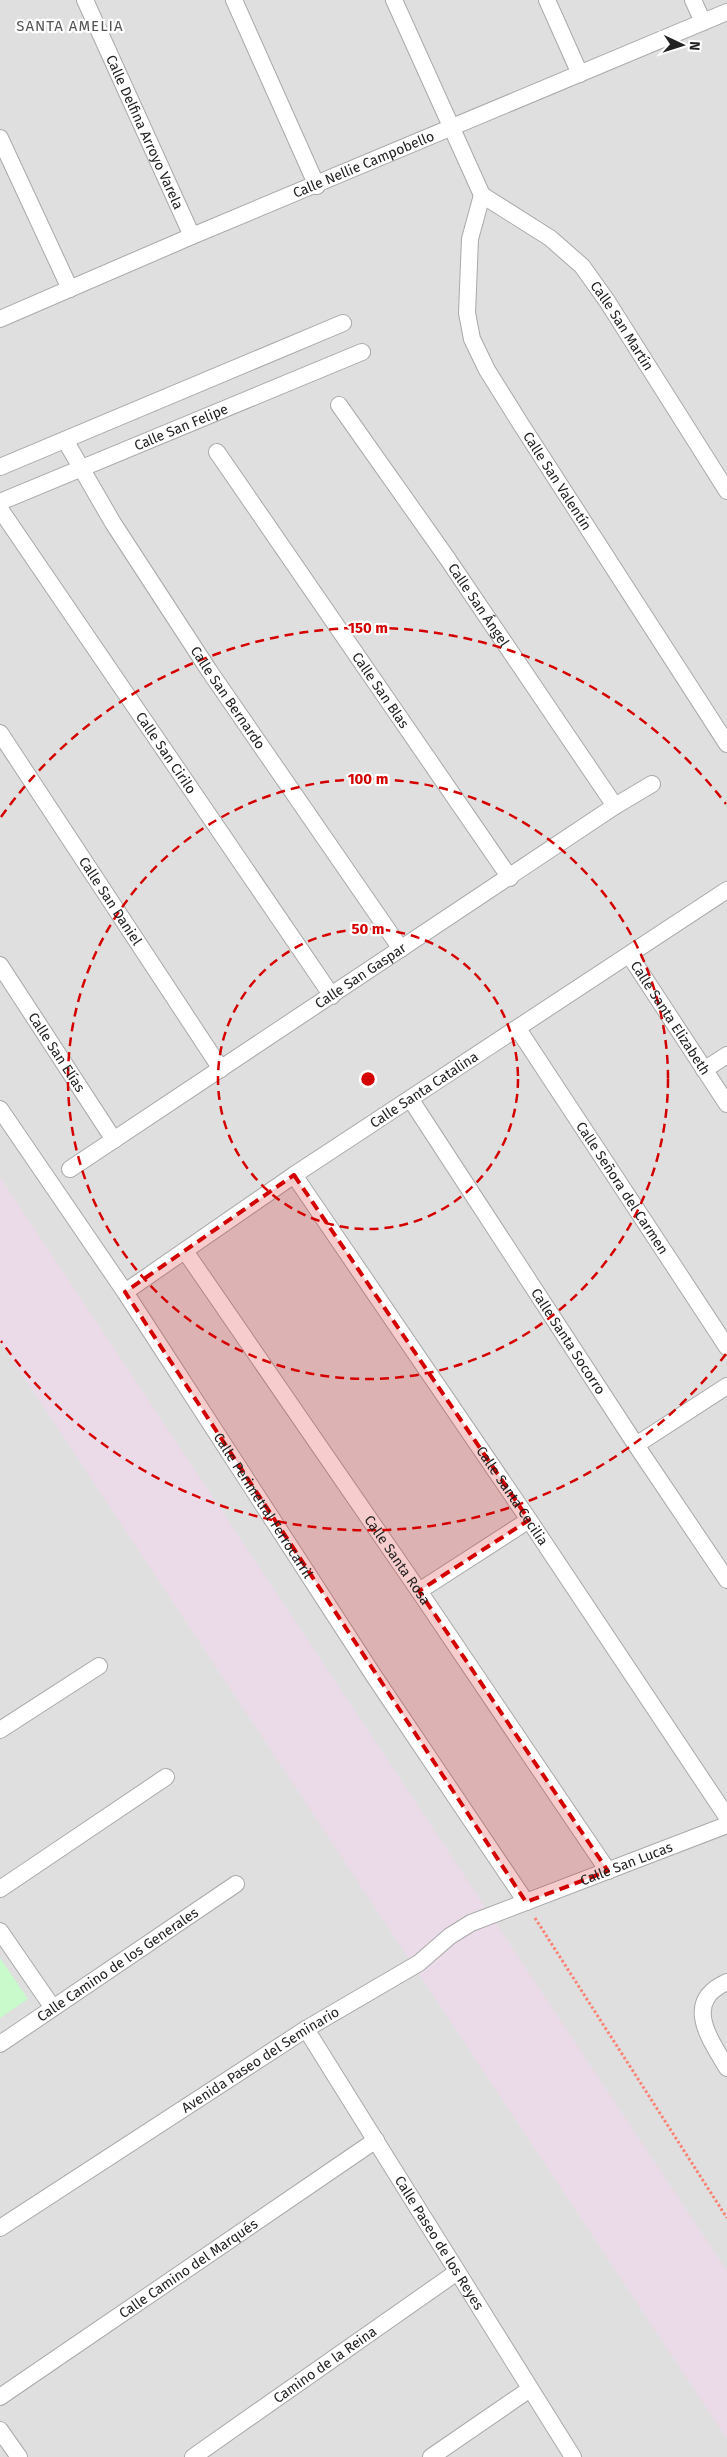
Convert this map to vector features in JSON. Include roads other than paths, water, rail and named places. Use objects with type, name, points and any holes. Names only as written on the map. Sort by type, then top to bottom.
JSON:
[{"type":"street","name":"Calle Delfina Arroyo Varela","points":[[85,0],[192,236]]},
{"type":"street","points":[[234,0],[317,186]]},
{"type":"street","points":[[394,0],[482,195]]},
{"type":"street","points":[[547,0],[580,74]]},
{"type":"street","points":[[693,0],[703,22]]},
{"type":"street","name":"Calle Nellie Campobello","points":[[0,319],[192,236],[317,186],[727,12]]},
{"type":"street","points":[[0,138],[70,289]]},
{"type":"street","name":"Calle San Martín","points":[[482,195],[550,238],[582,266],[608,300],[727,491]]},
{"type":"street","name":"Calle San Valentín","points":[[482,195],[470,239],[467,313],[472,339],[487,370],[522,426],[727,744]]},
{"type":"street","points":[[0,467],[344,323]]},
{"type":"street","name":"Calle San Felipe","points":[[0,502],[362,352]]},
{"type":"street","name":"Calle San Ángel","points":[[339,404],[447,558],[616,806]]},
{"type":"street","name":"Calle San Bernardo","points":[[64,440],[113,524],[210,672],[401,949]]},
{"type":"street","name":"Calle San Blas","points":[[217,452],[510,878]]},
{"type":"street","name":"Calle San Cirilo","points":[[0,510],[332,996]]},
{"type":"street","name":"Calle San Daniel","points":[[0,733],[221,1069]]},
{"type":"street","name":"Calle San Gaspar","points":[[70,1169],[616,806],[652,784]]},
{"type":"street","name":"Calle Santa Catalina","points":[[125,1292],[294,1175],[630,956],[727,890]]},
{"type":"street","name":"Calle Santa Elizabeth","points":[[630,956],[727,1104]]},
{"type":"street","name":"Calle San Elías","points":[[0,965],[114,1140]]},
{"type":"street","name":"Calle Señora del Carmen","points":[[518,1029],[727,1348]]},
{"type":"street","points":[[704,1070],[727,1055]]},
{"type":"street","name":"Calle Santa Socorro","points":[[410,1100],[636,1445],[727,1580]]},
{"type":"street","name":"Calle Perimetral Ferrocarril","points":[[0,1109],[125,1292],[374,1676],[526,1902]]},
{"type":"street","name":"Calle Santa Cecilia","points":[[294,1175],[529,1520],[727,1817]]},
{"type":"street","name":"Calle Santa Rosa","points":[[184,1251],[419,1591],[608,1871]]},
{"type":"street","points":[[636,1445],[727,1386]]},
{"type":"street","points":[[419,1591],[529,1520]]},
{"type":"street","points":[[0,1730],[98,1666]]},
{"type":"street","points":[[0,1889],[166,1778]]},
{"type":"street","name":"Calle San Lucas","points":[[526,1902],[727,1825]]},
{"type":"street","name":"Calle Camino de los Generales","points":[[0,2044],[236,1884]]},
{"type":"street","name":"Avenida Paseo del Seminario","points":[[0,2228],[306,2029],[418,1963],[450,1936],[471,1923],[526,1902]]},
{"type":"street","points":[[0,1931],[53,2008]]},
{"type":"street","points":[[726,1983],[713,1990],[704,2007],[702,2017],[706,2032],[727,2068]]},
{"type":"street","name":"Calle Paseo de los Reyes","points":[[306,2029],[573,2457]]},
{"type":"street","name":"Calle Camino del Marqués","points":[[0,2397],[376,2140]]},
{"type":"street","name":"Camino de la Reina","points":[[193,2457],[457,2272]]},
{"type":"street","points":[[431,2457],[530,2389]]},
{"type":"street","points":[[0,2430],[19,2457]]},
{"type":"district","name":"SANTA AMELIA","points":[[70,26]]}]
